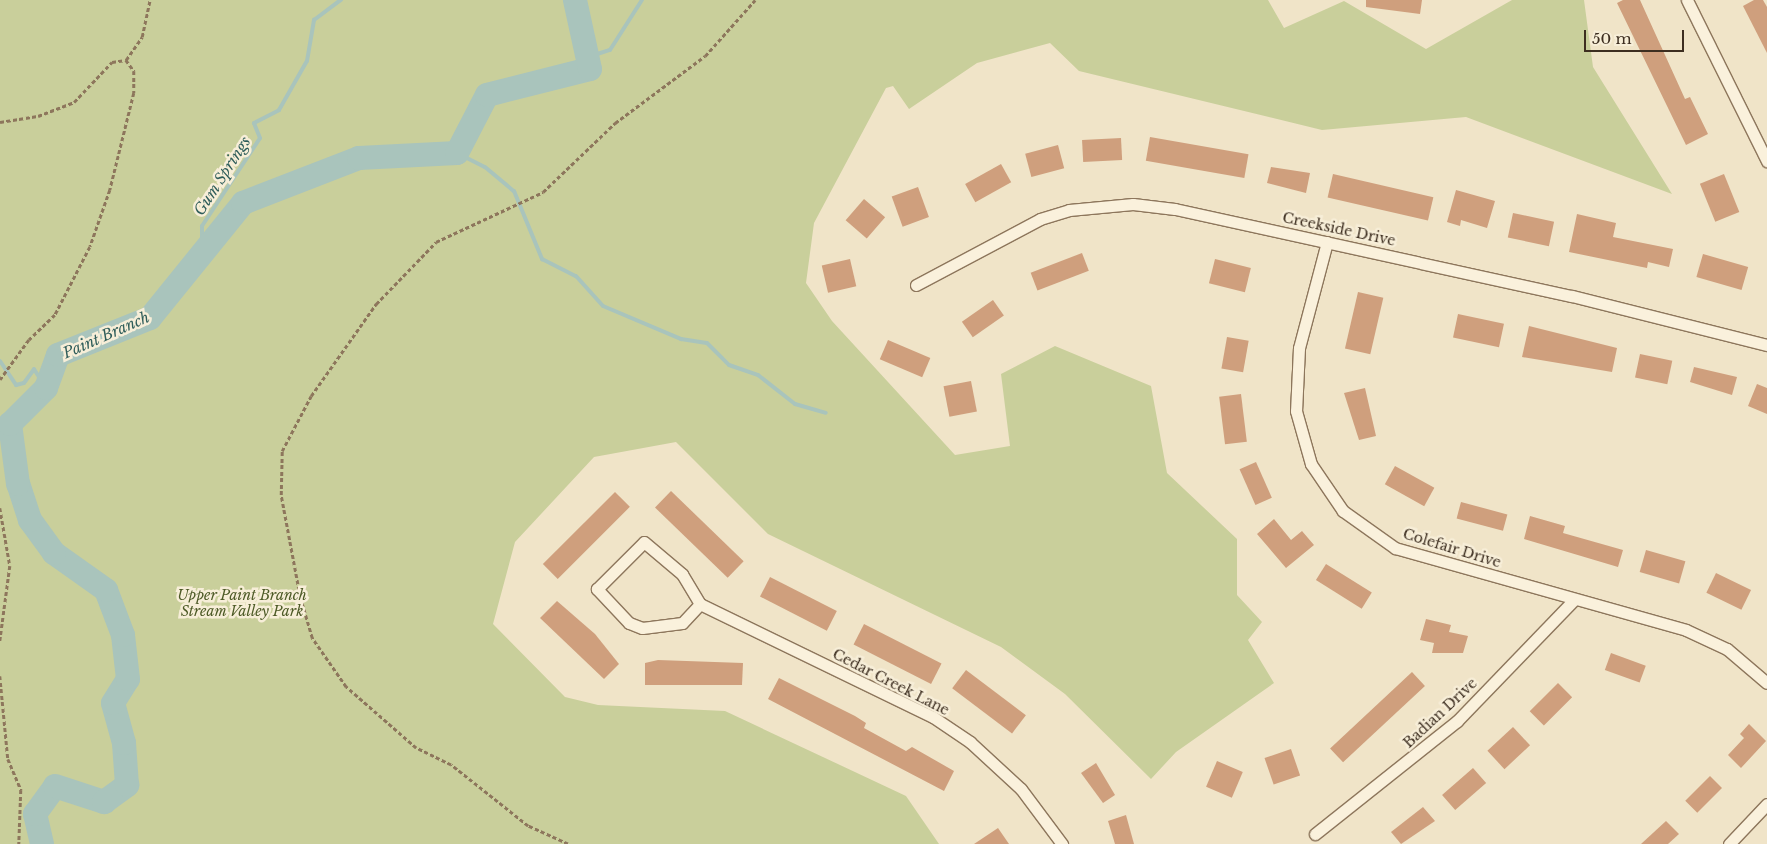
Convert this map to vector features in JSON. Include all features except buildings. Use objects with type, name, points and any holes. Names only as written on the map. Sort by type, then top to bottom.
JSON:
[{"type":"street","points":[[1688,0],[1767,161]]},
{"type":"street","name":"Creekside Drive","points":[[916,285],[1040,219],[1069,210],[1133,204],[1175,209],[1572,296],[1767,345]]},
{"type":"street","name":"Colefair Drive","points":[[1327,242],[1295,380],[1301,438],[1325,489],[1368,533],[1395,548],[1574,600],[1686,630],[1727,650],[1767,683]]},
{"type":"street","points":[[644,542],[682,574],[700,604],[682,623],[642,628],[630,623],[597,589],[644,542]]},
{"type":"street","name":"Badian Drive","points":[[1315,834],[1457,721],[1574,600]]},
{"type":"street","name":"Cedar Creek Lane","points":[[700,604],[933,717],[962,737],[1020,789],[1062,844]]},
{"type":"street","points":[[1729,844],[1767,804]]},
{"type":"path","points":[[0,122],[38,116],[74,102],[112,62],[126,60],[142,37],[150,0]]},
{"type":"path","points":[[568,844],[528,826],[451,765],[416,748],[346,686],[312,638],[300,597],[280,495],[282,450],[311,396],[376,304],[436,242],[543,192],[615,123],[705,56],[755,0]]},
{"type":"path","points":[[0,380],[29,340],[54,315],[90,248],[110,190],[134,93],[134,71],[126,60]]},
{"type":"path","points":[[0,508],[10,566],[0,642]]},
{"type":"path","points":[[0,676],[8,759],[21,790],[19,844]]},
{"type":"green space","name":"Upper Paint Branch Stream Valley Park","points":[[0,0],[1268,0],[1284,28],[1344,1],[1426,49],[1512,0],[1584,0],[1593,67],[1672,194],[1466,117],[1322,130],[1079,71],[1050,43],[977,63],[909,109],[893,86],[886,88],[814,223],[806,283],[832,321],[955,455],[1010,446],[1001,374],[1055,346],[1151,386],[1167,473],[1237,539],[1237,595],[1262,622],[1248,640],[1274,683],[1176,752],[1151,779],[1065,694],[1001,647],[768,534],[676,442],[594,457],[515,542],[493,624],[565,697],[598,705],[725,711],[906,796],[939,844],[0,844]]},
{"type":"waterway","name":"Gum Springs","points":[[202,253],[202,226],[260,138],[254,123],[279,110],[307,61],[314,20],[341,0]]},
{"type":"waterway","name":"Paint Branch","points":[[42,844],[35,814],[55,786],[104,802],[127,785],[124,743],[113,703],[128,679],[123,635],[106,590],[54,553],[30,520],[18,484],[10,424],[46,388],[58,355],[150,318],[243,203],[359,158],[457,153],[487,95],[590,69],[575,0]]},
{"type":"waterway","points":[[588,57],[610,50],[642,0]]},
{"type":"waterway","points":[[457,153],[485,167],[514,191],[542,259],[576,276],[603,306],[681,339],[707,343],[729,365],[758,375],[795,404],[826,413]]},
{"type":"waterway","points":[[0,361],[16,385],[24,383],[34,369],[46,388]]}]
